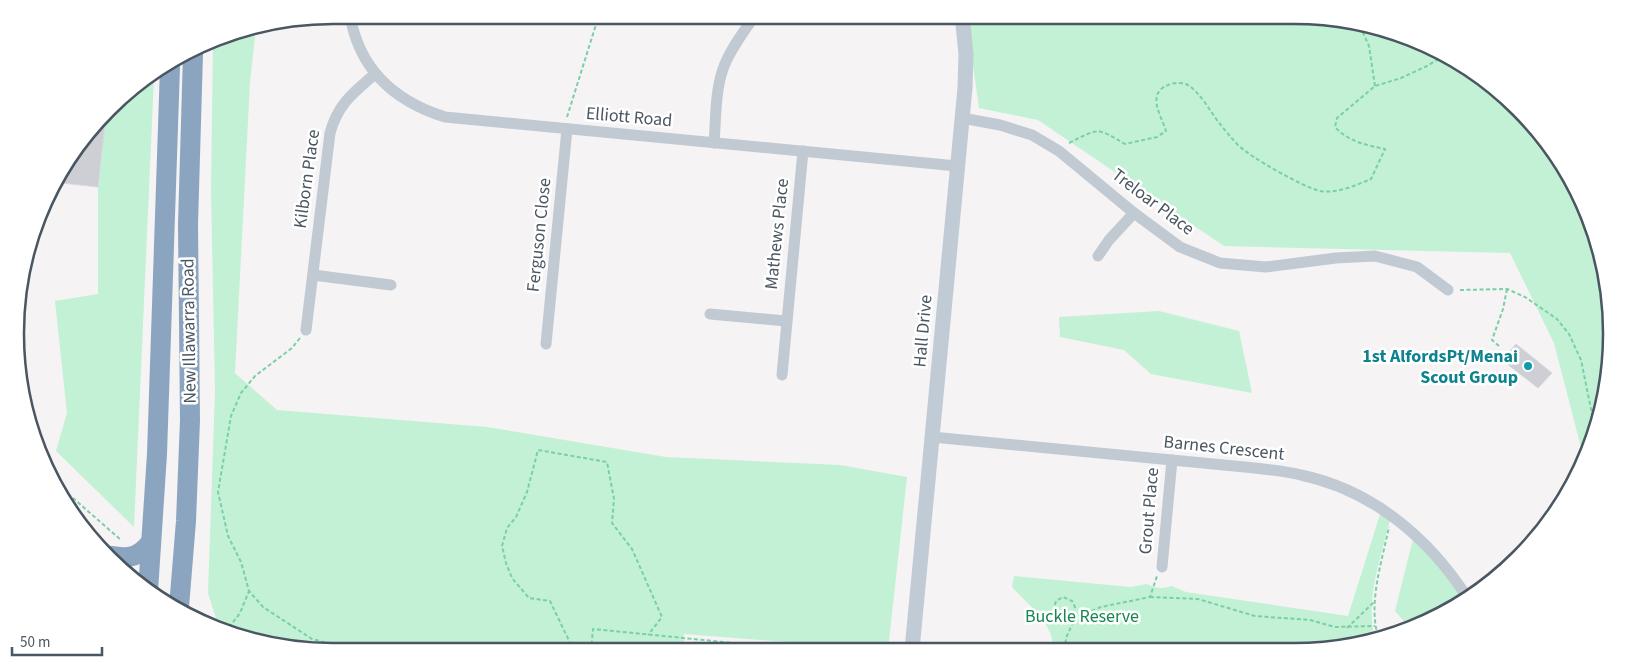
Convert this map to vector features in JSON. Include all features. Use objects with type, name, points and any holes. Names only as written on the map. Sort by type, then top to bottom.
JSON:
[{"type":"highway","name":"New Illawarra Road","points":[[179,602],[187,503],[190,420],[188,224],[193,58]]},
{"type":"highway","name":"New Illawarra Road","points":[[149,582],[157,454],[170,71]]},
{"type":"highway","points":[[118,550],[121,558],[136,555],[143,552],[151,542]]},
{"type":"street","name":"Elliott Road","points":[[353,24],[359,47],[375,74],[394,93],[410,103],[445,117],[957,166]]},
{"type":"street","points":[[714,143],[723,69],[729,55],[749,24]]},
{"type":"street","name":"Hall Drive","points":[[913,643],[962,118],[966,54],[963,24]]},
{"type":"street","name":"Kilborn Place","points":[[306,330],[327,147],[334,120],[347,98],[375,74]]},
{"type":"street","name":"Treloar Place","points":[[962,118],[1000,125],[1032,135],[1060,151],[1134,213],[1180,247],[1220,263],[1266,267],[1336,258],[1376,256],[1417,266],[1448,290]]},
{"type":"street","name":"Ferguson Close","points":[[546,344],[565,129]]},
{"type":"street","name":"Mathews Place","points":[[782,375],[803,151]]},
{"type":"street","points":[[1098,256],[1109,240],[1134,213]]},
{"type":"street","points":[[313,275],[391,285]]},
{"type":"street","points":[[710,314],[786,321]]},
{"type":"street","name":"Barnes Crescent","points":[[932,437],[1255,468],[1301,475],[1350,491],[1401,522],[1429,549],[1464,592]]},
{"type":"street","name":"Grout Place","points":[[1162,567],[1172,460]]},
{"type":"path","points":[[565,129],[596,24]]},
{"type":"path","points":[[1363,32],[1369,46],[1376,86]]},
{"type":"path","points":[[1060,151],[1066,145],[1093,132],[1102,132],[1125,144],[1157,137],[1166,131],[1157,108],[1156,99],[1161,88],[1172,83],[1185,83],[1195,91],[1238,146],[1262,162],[1307,186],[1322,191],[1348,188],[1371,179],[1385,149],[1359,144],[1343,136],[1335,128],[1337,118],[1376,86],[1401,78],[1437,60]]},
{"type":"path","points":[[1499,346],[1492,340],[1503,309],[1507,289]]},
{"type":"path","points":[[1448,290],[1507,289],[1525,297],[1557,319],[1569,334],[1581,360],[1592,416]]},
{"type":"path","points":[[306,330],[292,348],[254,376],[241,393],[231,416],[218,492],[228,536],[241,562],[249,590],[263,607],[312,639],[327,643]]},
{"type":"path","points":[[570,643],[550,602],[530,598],[512,578],[502,546],[507,528],[516,517],[527,492],[538,450],[607,462],[614,499],[612,523],[632,549],[662,617],[648,635]]},
{"type":"path","points":[[73,502],[118,550]]},
{"type":"path","points":[[1377,632],[1374,602],[1391,515]]},
{"type":"path","points":[[1150,597],[1155,580],[1162,567]]},
{"type":"path","points":[[230,626],[240,613],[249,590]]},
{"type":"path","points":[[1072,614],[1063,617],[1057,614],[1054,605],[1058,599],[1066,597],[1072,601],[1075,607],[1072,614],[1074,618]]},
{"type":"path","points":[[1066,643],[1074,618],[1081,614],[1101,607],[1150,597],[1198,599],[1255,616],[1310,620],[1336,627],[1375,626]]},
{"type":"path","points":[[1347,628],[1374,602]]},
{"type":"path","points":[[592,643],[593,629],[731,643]]},
{"type":"shaded area","points":[[600,634],[690,643],[599,643]]},
{"type":"green space","points":[[967,24],[1314,24],[1374,34],[1412,47],[1448,65],[1466,76],[1498,101],[1526,129],[1551,161],[1562,179],[1587,234],[1601,293],[1603,354],[1593,414],[1581,449],[1554,343],[1510,253],[1224,246],[1038,120],[979,108]]},
{"type":"green space","points":[[255,34],[250,82],[235,373],[277,410],[487,427],[666,457],[840,465],[907,477],[889,643],[799,643],[684,634],[683,643],[313,643],[253,633],[217,621],[208,593],[215,391],[211,190],[213,48]]},
{"type":"green space","points":[[154,81],[134,527],[56,451],[67,413],[55,301],[98,294],[98,187],[105,124],[114,114]]},
{"type":"green space","points":[[1159,311],[1239,331],[1252,393],[1151,374],[1124,350],[1060,337],[1059,317]]},
{"type":"green space","name":"Buckle Reserve","points":[[1382,508],[1391,515],[1373,592],[1372,623],[1374,633],[1314,643],[1052,643],[1050,632],[1045,623],[1012,587],[1014,576],[1131,587],[1147,584],[1159,588],[1172,586],[1186,592],[1348,616]]},
{"type":"green space","points":[[1414,535],[1463,593],[1405,623],[1395,611]]},
{"type":"building","points":[[105,124],[98,187],[63,183],[76,161]]},
{"type":"building","name":"1st AlfordsPt/Menai Scout Group","points":[[1516,344],[1552,373],[1538,388],[1502,360]]},
{"type":"place","name":"1st AlfordsPt/Menai Scout Group","points":[[1528,366]]}]
